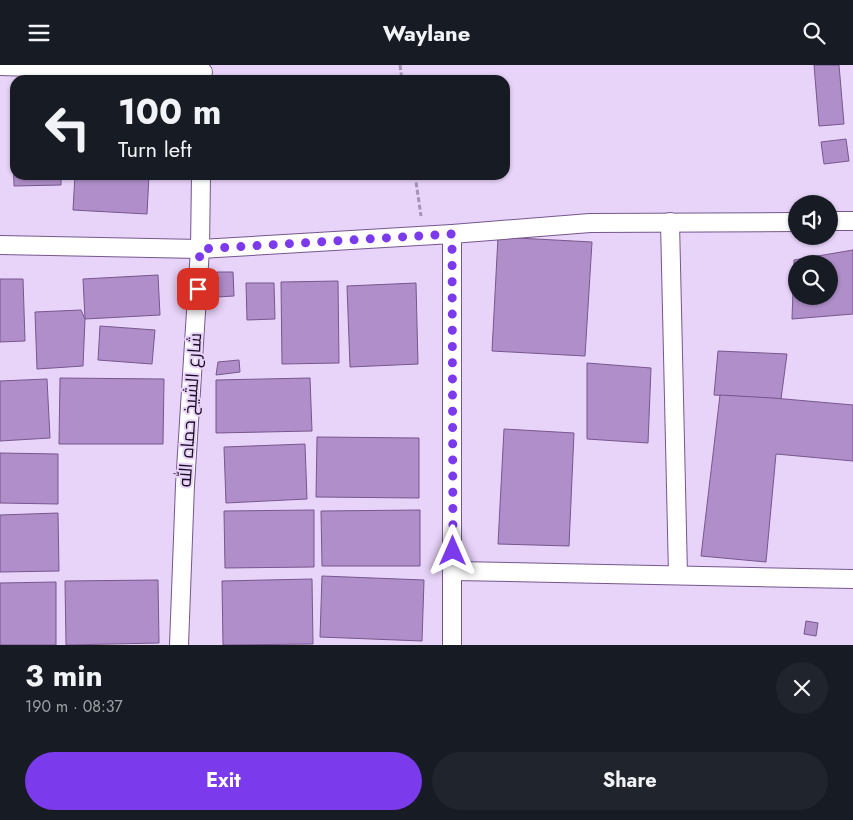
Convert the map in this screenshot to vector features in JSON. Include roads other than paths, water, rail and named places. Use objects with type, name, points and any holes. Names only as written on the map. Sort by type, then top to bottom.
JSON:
[{"type":"street","points":[[0,65],[203,72]]},
{"type":"street","name":"شارع الشيخ حماه الله","points":[[179,645],[184,485],[200,249],[201,180]]},
{"type":"street","points":[[838,221],[853,221]]},
{"type":"street","points":[[670,222],[678,575]]},
{"type":"street","points":[[0,245],[200,249],[424,236],[590,223],[788,222]]},
{"type":"street","points":[[452,234],[454,571],[452,645]]},
{"type":"street","points":[[454,571],[853,579]]}]
